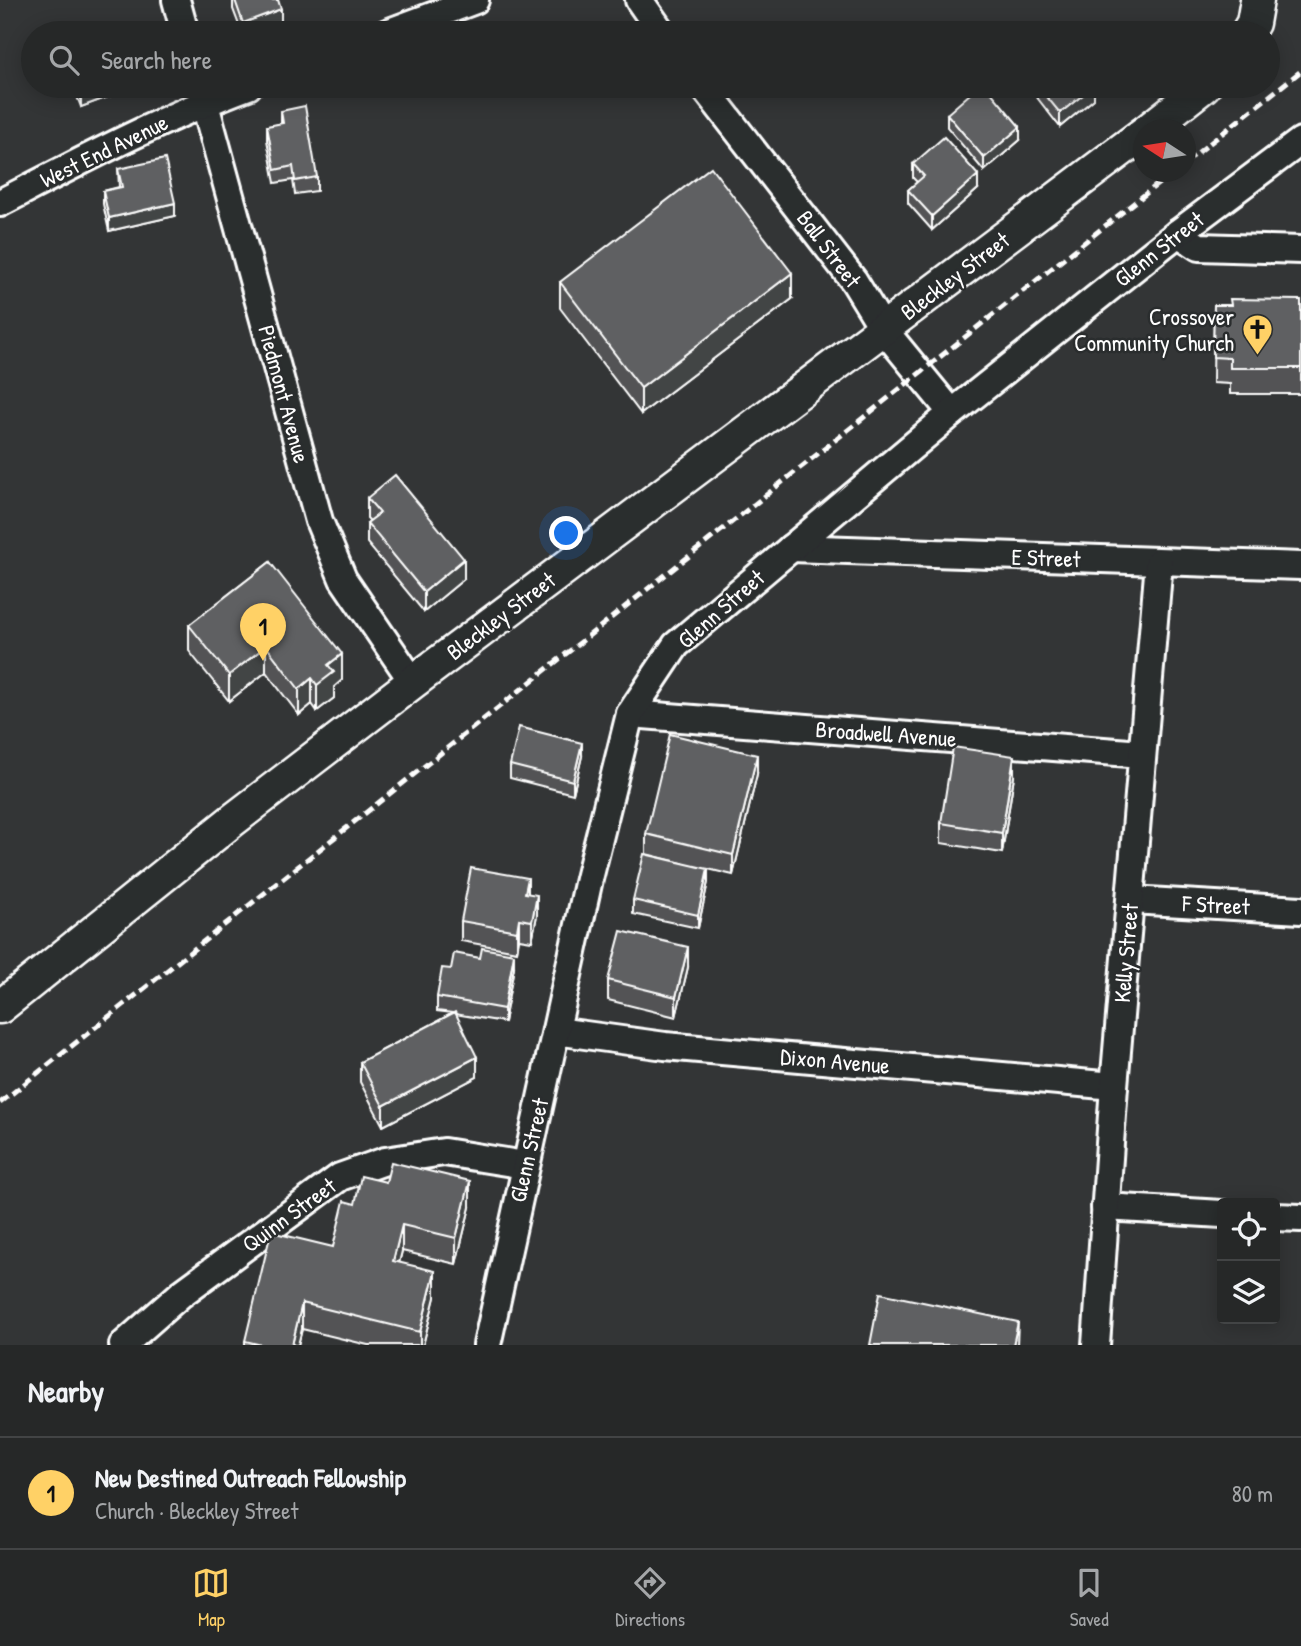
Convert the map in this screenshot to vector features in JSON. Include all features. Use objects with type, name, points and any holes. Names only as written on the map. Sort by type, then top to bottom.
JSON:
[{"type":"street","points":[[176,0],[182,21]]},
{"type":"street","points":[[419,21],[475,0]]},
{"type":"street","points":[[639,0],[654,21]]},
{"type":"street","points":[[1253,21],[1257,0]]},
{"type":"street","name":"West End Avenue","points":[[0,204],[195,98]]},
{"type":"street","name":"Piedmont Avenue","points":[[203,98],[319,521],[342,579],[413,682]]},
{"type":"street","name":"Ball Street","points":[[712,98],[855,281],[884,330],[952,413]]},
{"type":"street","points":[[1162,119],[1189,98]]},
{"type":"street","name":"Bleckley Street","points":[[0,1007],[233,820],[413,682],[1133,141]]},
{"type":"street","name":"Glenn Street","points":[[487,1345],[589,879],[630,714],[676,645],[952,413],[1178,233],[1301,141]]},
{"type":"street","points":[[1178,233],[1199,247],[1301,250]]},
{"type":"street","name":"E Street","points":[[791,548],[1301,566]]},
{"type":"street","name":"Kelly Street","points":[[1096,1345],[1114,1087],[1159,562]]},
{"type":"street","name":"Broadwell Avenue","points":[[630,714],[1142,754]]},
{"type":"street","name":"F Street","points":[[1131,900],[1301,909]]},
{"type":"street","name":"Dixon Avenue","points":[[556,1031],[666,1046],[1114,1087]]},
{"type":"street","name":"Quinn Street","points":[[123,1345],[181,1294],[340,1177],[385,1161],[444,1152],[525,1165]]},
{"type":"street","points":[[1105,1207],[1217,1214]]},
{"type":"street","points":[[1280,1217],[1301,1218]]},
{"type":"building","points":[[235,0],[278,0],[281,9],[242,21]]},
{"type":"building","points":[[965,98],[996,98],[1020,127],[984,158],[947,114]]},
{"type":"building","points":[[1048,98],[1079,98],[1060,113]]},
{"type":"building","points":[[305,106],[317,177],[295,181],[293,166],[275,170],[267,126],[283,123],[281,111]]},
{"type":"building","points":[[944,137],[978,175],[932,216],[908,190],[924,176],[913,164]]},
{"type":"building","points":[[165,159],[175,203],[109,218],[103,191],[122,187],[118,169]]},
{"type":"building","points":[[711,167],[792,273],[641,388],[560,282]]},
{"type":"building","name":"Crossover Community Church","points":[[1230,299],[1301,300],[1301,368],[1230,368],[1230,358],[1213,357],[1214,305],[1231,305]]},
{"type":"building","points":[[395,475],[464,559],[424,592],[367,523],[380,513],[367,498]]},
{"type":"building","points":[[270,562],[342,654],[328,665],[334,672],[317,685],[312,678],[299,689],[266,646],[229,675],[189,625]]},
{"type":"building","points":[[519,727],[582,743],[573,781],[510,765]]},
{"type":"building","points":[[670,734],[757,755],[733,855],[646,834]]},
{"type":"building","points":[[953,747],[1014,756],[1002,833],[941,823]]},
{"type":"building","points":[[644,854],[708,869],[698,915],[633,900]]},
{"type":"building","points":[[471,868],[528,878],[525,893],[537,895],[532,921],[519,919],[517,931],[461,921]]},
{"type":"building","points":[[621,931],[688,947],[676,997],[608,980]]},
{"type":"building","points":[[482,948],[514,954],[504,1009],[437,997],[442,968],[451,969],[454,953],[480,958]]},
{"type":"building","points":[[455,1012],[477,1057],[383,1106],[360,1062]]},
{"type":"building","points":[[391,1162],[470,1181],[456,1238],[402,1225],[393,1261],[435,1271],[420,1332],[302,1303],[292,1345],[262,1345],[245,1341],[271,1232],[333,1247],[344,1201],[355,1204],[361,1176],[386,1182]]},
{"type":"building","points":[[880,1293],[1018,1322],[1013,1345],[870,1345]]},
{"type":"railway","points":[[1280,88],[1301,71]]},
{"type":"railway","points":[[1196,154],[1267,98]]},
{"type":"railway","points":[[0,1103],[1160,182]]},
{"type":"place","name":"Crossover Community Church","points":[[1257,357]]},
{"type":"place","name":"New Destined Outreach Fellowship","points":[[263,661]]}]
